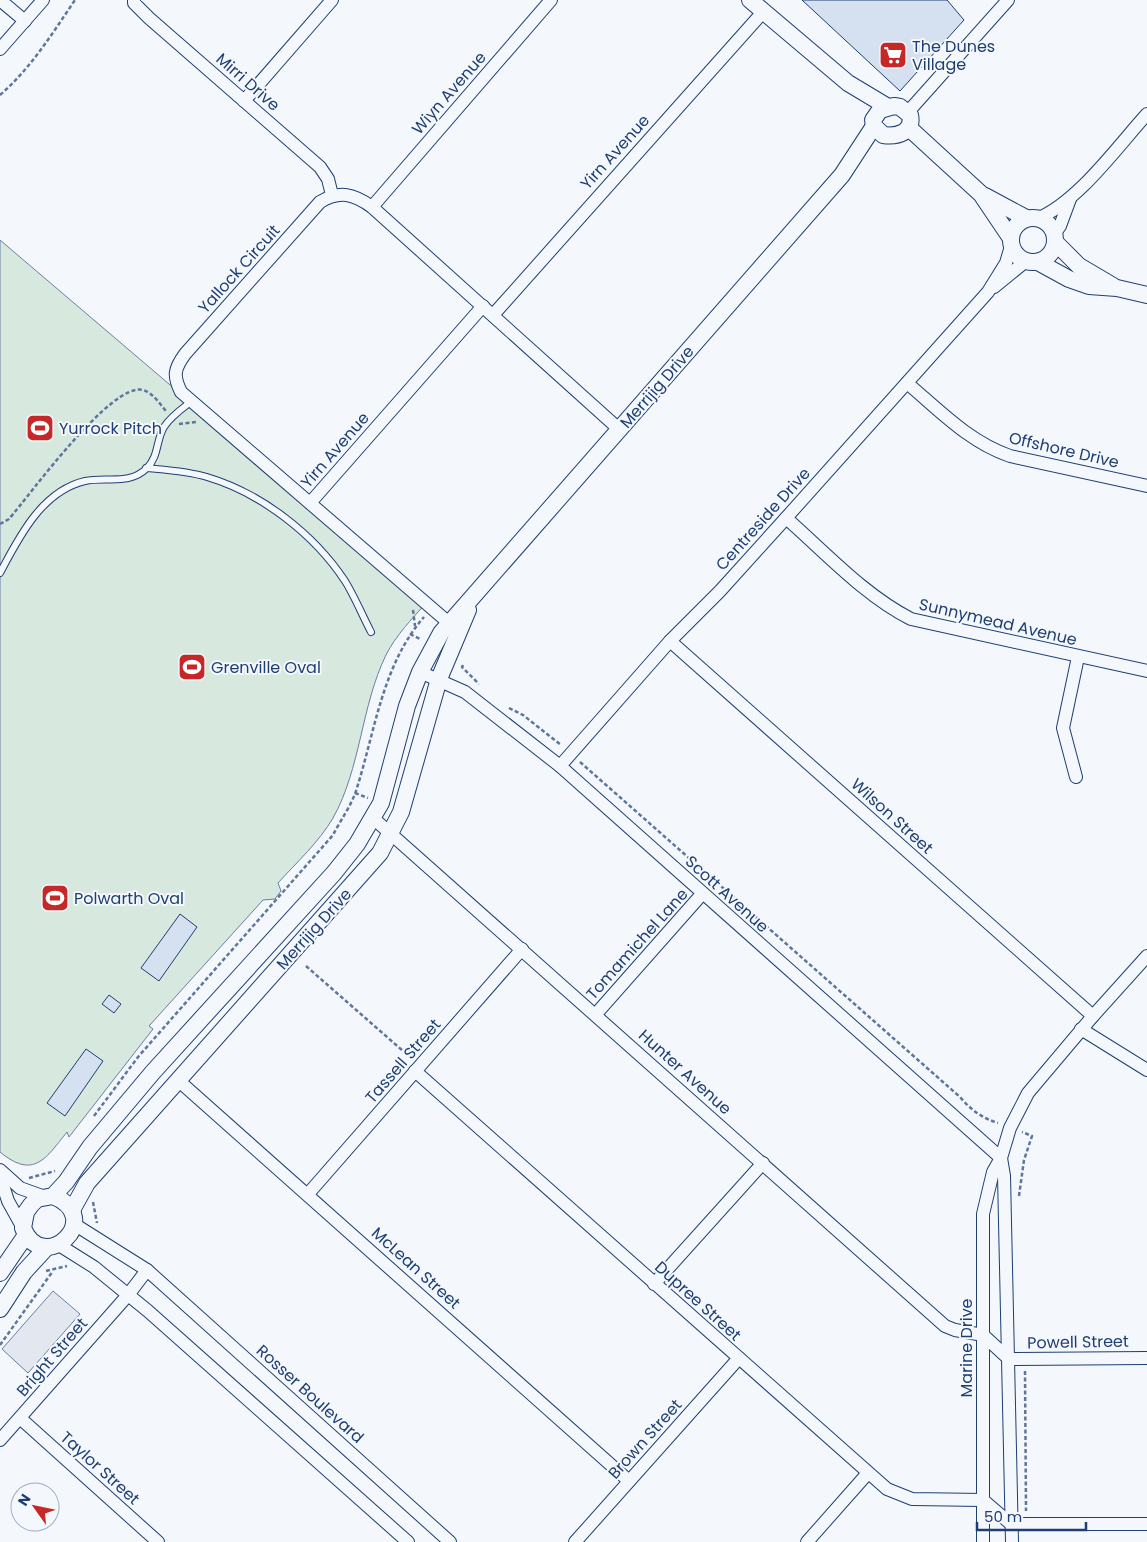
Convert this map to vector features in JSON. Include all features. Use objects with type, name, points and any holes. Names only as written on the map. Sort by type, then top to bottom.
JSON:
[{"type":"street","points":[[0,0],[25,20]]},
{"type":"street","points":[[0,49],[43,0]]},
{"type":"street","name":"Mirri Drive","points":[[134,0],[134,3],[149,18],[320,168],[328,179],[332,195]]},
{"type":"street","points":[[244,101],[332,0]]},
{"type":"street","name":"Wiyn Avenue","points":[[372,207],[551,0]]},
{"type":"street","points":[[750,0],[848,83],[900,113],[981,194],[1011,242],[1014,253],[1069,279],[1089,286],[1118,288],[1147,295]]},
{"type":"street","points":[[900,113],[932,84],[1008,0]]},
{"type":"street","name":"Yirn Avenue","points":[[493,315],[763,12]]},
{"type":"street","points":[[848,83],[878,132],[888,136]]},
{"type":"street","name":"Merrijig Drive","points":[[0,1273],[25,1231],[26,1212],[31,1205],[49,1196],[153,1072],[334,873],[358,844],[374,818],[385,791],[408,706],[420,672],[435,643],[449,623],[473,598],[842,175],[888,136],[906,132],[900,113],[880,110],[842,175]]},
{"type":"street","points":[[1011,242],[1016,226],[1032,218],[1052,212],[1072,197],[1147,114]]},
{"type":"street","points":[[332,195],[348,194],[372,207],[620,430]]},
{"type":"street","points":[[981,194],[1048,225],[1055,238],[1080,266],[1118,288]]},
{"type":"street","name":"Yallock Circuit","points":[[332,195],[320,202],[176,366],[174,378],[181,392],[449,623]]},
{"type":"street","points":[[1032,261],[1052,251],[1055,238],[1072,197]]},
{"type":"street","name":"Centreside Drive","points":[[560,766],[670,641],[720,591],[988,292],[1006,263],[1011,242]]},
{"type":"street","name":"Centreside Drive","points":[[988,292],[1032,261]]},
{"type":"street","name":"Yirn Avenue","points":[[310,503],[483,306]]},
{"type":"street","name":"Offshore Drive","points":[[907,383],[967,434],[992,450],[1010,456],[1147,486]]},
{"type":"street","name":"Sunnymead Avenue","points":[[786,518],[888,608],[911,619],[1147,671]]},
{"type":"street","name":"Merrijig Drive","points":[[0,1309],[24,1272],[53,1246],[66,1240],[86,1183],[370,867],[391,834],[412,781],[439,679],[473,598]]},
{"type":"street","name":"Wilson Street","points":[[670,641],[1092,1016]]},
{"type":"street","points":[[1076,777],[1063,728],[1078,657]]},
{"type":"street","name":"Scott Avenue","points":[[420,672],[465,692],[560,766],[1001,1158]]},
{"type":"street","name":"Hunter Avenue","points":[[374,818],[945,1326],[955,1330],[983,1335]]},
{"type":"street","name":"Tomamichel Lane","points":[[596,1014],[702,894]]},
{"type":"street","name":"Tassell Street","points":[[308,1194],[522,949]]},
{"type":"street","name":"Marine Drive","points":[[983,1542],[983,1214],[987,1190],[993,1172],[1001,1158],[1010,1128],[1028,1093],[1092,1016],[1147,956]]},
{"type":"street","points":[[1082,1029],[1147,1070]]},
{"type":"street","name":"Dupree Street","points":[[417,1069],[654,1284],[887,1489],[912,1499],[983,1500]]},
{"type":"street","name":"McLean Street","points":[[179,1081],[629,1481]]},
{"type":"street","name":"Marine Drive","points":[[1001,1158],[1004,1176],[1012,1542]]},
{"type":"street","points":[[654,1284],[763,1163]]},
{"type":"street","points":[[0,1170],[20,1188],[49,1196],[67,1204],[73,1217]]},
{"type":"street","points":[[0,1176],[8,1201],[25,1231],[37,1244],[53,1246],[88,1263],[128,1295],[408,1542]]},
{"type":"street","name":"Rosser Boulevard","points":[[73,1217],[147,1270],[450,1542]]},
{"type":"street","points":[[128,1295],[147,1270]]},
{"type":"street","name":"Bright Street","points":[[0,1440],[128,1295]]},
{"type":"street","points":[[983,1335],[1009,1359]]},
{"type":"street","name":"Brown Street","points":[[575,1542],[739,1358]]},
{"type":"street","name":"Powell Street","points":[[1009,1359],[1147,1358]]},
{"type":"street","name":"Taylor Street","points":[[20,1418],[158,1542]]},
{"type":"street","points":[[807,1542],[868,1474]]},
{"type":"street","points":[[983,1500],[1011,1524],[1147,1524]]},
{"type":"lane","points":[[0,573],[26,527],[58,494],[72,485],[87,480],[120,480],[134,477],[146,468],[158,449],[165,426],[192,401]]},
{"type":"lane","points":[[146,468],[193,473],[224,482],[265,505],[294,525],[344,580],[371,632]]},
{"type":"path","points":[[0,95],[16,81],[39,55],[75,0]]},
{"type":"path","points":[[93,1117],[138,1057],[333,835],[355,793],[380,705],[397,656],[414,628],[432,608]]},
{"type":"path","points":[[462,667],[484,688]]},
{"type":"path","points":[[505,706],[523,715],[571,754],[960,1097],[979,1116],[1032,1136],[1024,1160],[1018,1204]]},
{"type":"path","points":[[306,966],[417,1069]]},
{"type":"path","points":[[53,1172],[59,1164]]},
{"type":"path","points":[[0,1345],[53,1271]]},
{"type":"path","points":[[1024,1359],[1026,1524]]},
{"type":"shaded area","points":[[0,240],[426,603],[399,634],[386,655],[371,695],[350,779],[333,818],[327,827],[278,883],[281,891],[275,899],[263,900],[149,1026],[153,1029],[69,1137],[67,1132],[46,1157],[31,1165],[12,1160],[0,1152]]},
{"type":"shaded area","points":[[53,1291],[80,1314],[28,1373],[2,1349]]},
{"type":"building","name":"The Dunes Village","points":[[802,0],[947,0],[964,20],[900,91]]},
{"type":"building","points":[[180,914],[197,927],[159,981],[141,968]]},
{"type":"building","points":[[109,995],[121,1004],[114,1013],[102,1004]]},
{"type":"building","points":[[86,1049],[103,1061],[65,1116],[47,1103]]},
{"type":"place","name":"The Dunes Village","points":[[893,55]]},
{"type":"place","name":"Yurrock Pitch","points":[[40,428]]},
{"type":"place","name":"Grenville Oval","points":[[192,667]]},
{"type":"place","name":"Polwarth Oval","points":[[55,898]]}]
